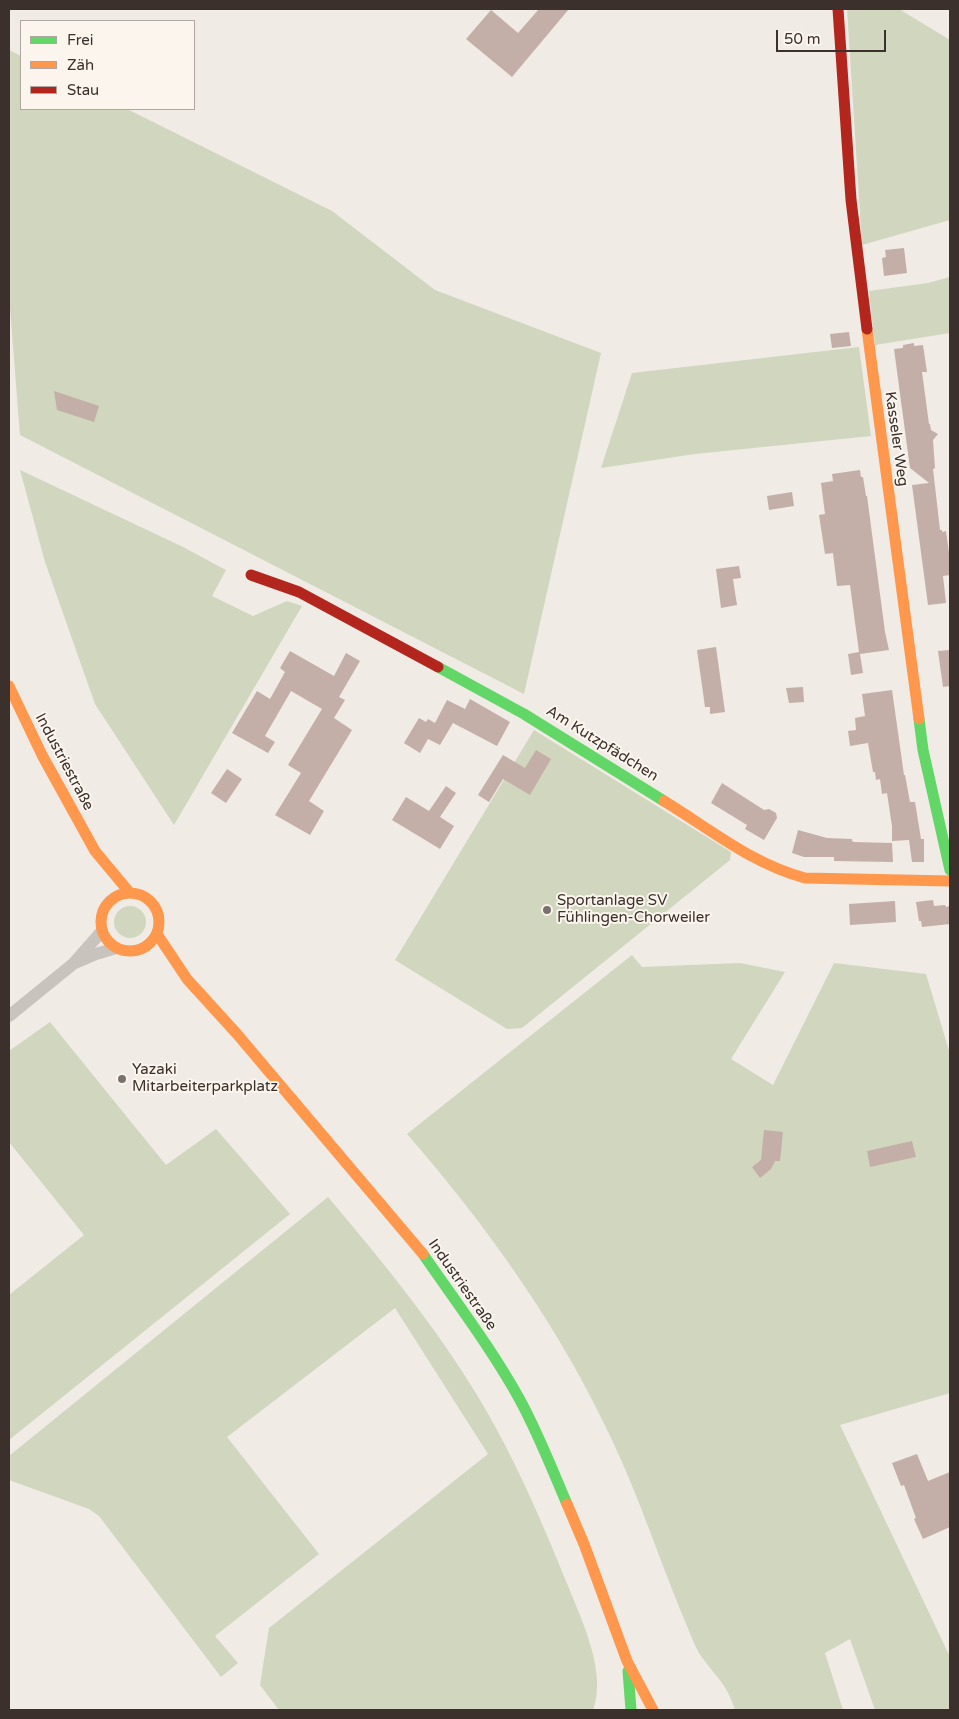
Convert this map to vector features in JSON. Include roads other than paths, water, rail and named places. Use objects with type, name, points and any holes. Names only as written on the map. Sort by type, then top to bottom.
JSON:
[{"type":"street","name":"Kasseler Weg","points":[[838,9],[850,200],[856,249],[923,750],[950,870]]},
{"type":"street","name":"Am Kutzpfädchen","points":[[251,576],[299,592],[531,718],[676,808],[747,855],[786,873],[805,878],[831,880],[950,881]]},
{"type":"street","name":"Industriestraße","points":[[9,686],[46,764],[95,851],[130,893]]},
{"type":"street","name":"Industriestraße","points":[[95,851],[102,876]]},
{"type":"street","points":[[130,893],[142,895],[151,901],[158,911],[160,923],[157,934],[144,952],[116,948],[108,941],[102,931],[101,920],[108,897],[130,893]]},
{"type":"street","points":[[9,1016],[73,964],[102,931]]},
{"type":"street","name":"Industriestraße","points":[[157,934],[187,979],[237,1034],[417,1245],[480,1336],[520,1400],[549,1461],[584,1544],[627,1661],[653,1710]]},
{"type":"street","points":[[73,964],[116,948]]},
{"type":"street","name":"Industriestraße","points":[[164,964],[187,979]]},
{"type":"street","name":"Industriestraße","points":[[627,1661],[631,1710]]},
{"type":"place","name":"Sportanlage SV Fühlingen-Chorweiler","points":[[547,910]]},
{"type":"place","name":"Yazaki Mitarbeiterparkplatz","points":[[122,1079]]}]
